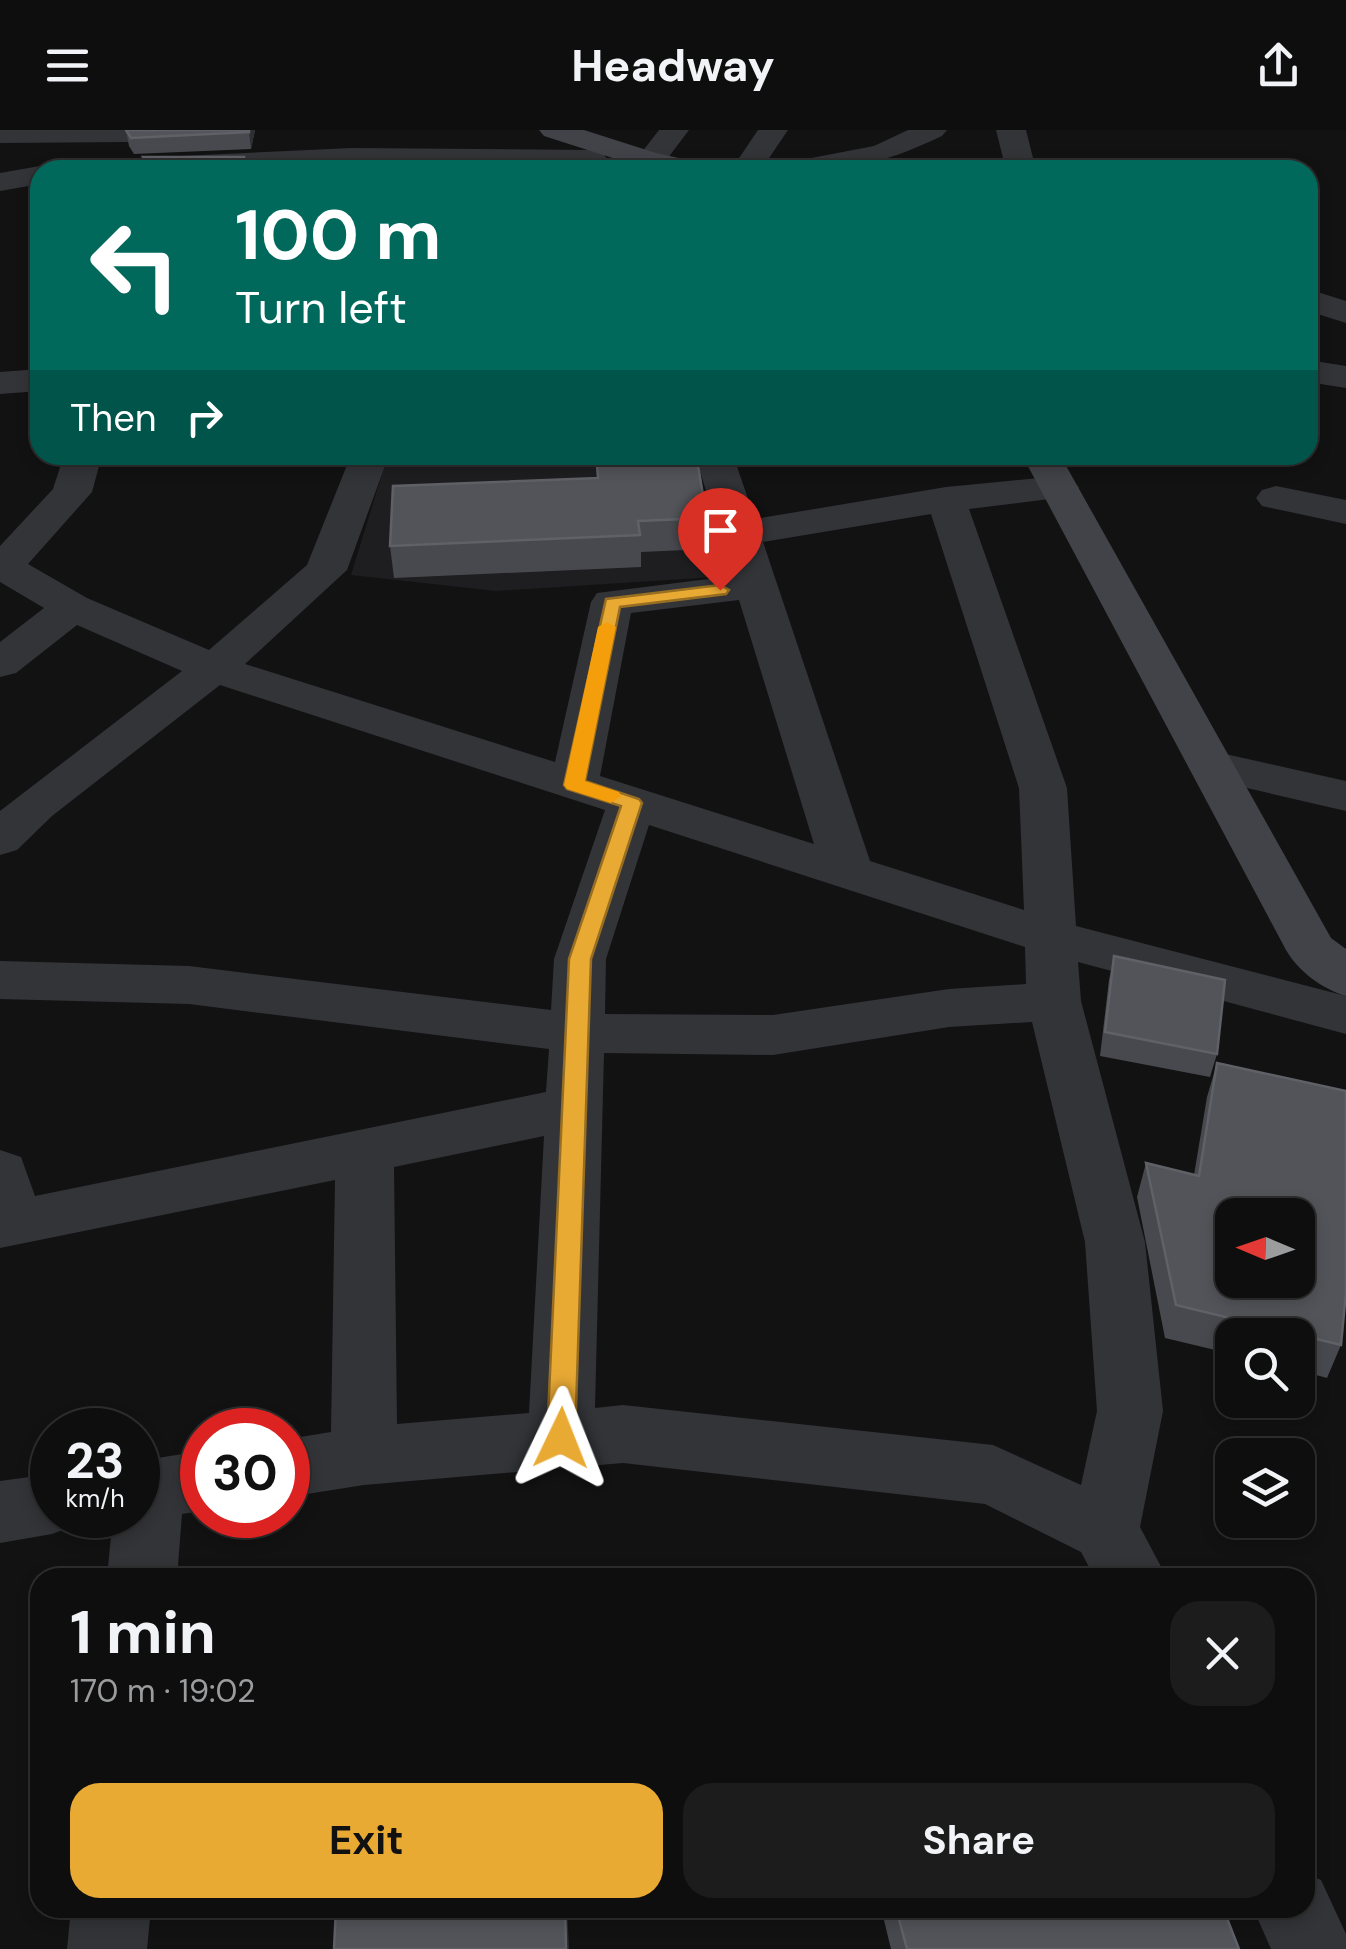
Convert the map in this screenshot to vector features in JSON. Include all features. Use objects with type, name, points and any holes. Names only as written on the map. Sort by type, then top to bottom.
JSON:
[{"type":"street","points":[[333,160],[415,152],[582,145],[650,160],[674,130]]},
{"type":"street","points":[[753,160],[773,130]]},
{"type":"street","points":[[841,160],[859,130]]},
{"type":"street","points":[[887,160],[932,130]]},
{"type":"street","points":[[1011,130],[1018,160]]},
{"type":"street","points":[[262,131],[269,160]]},
{"type":"street","points":[[0,134],[166,133]]},
{"type":"street","points":[[78,160],[90,134]]},
{"type":"street","points":[[0,182],[30,177]]},
{"type":"street","points":[[1318,303],[1346,313]]},
{"type":"street","points":[[1318,372],[1346,376]]},
{"type":"street","points":[[0,383],[30,381]]},
{"type":"street","points":[[80,465],[72,492],[1,566],[72,607],[214,668],[574,785],[1050,937],[1346,1015]]},
{"type":"street","points":[[0,839],[36,804],[214,668],[326,570],[366,465]]},
{"type":"street","points":[[717,465],[848,872]]},
{"type":"street","points":[[740,534],[946,498],[1050,472],[1312,950],[1346,977]]},
{"type":"street","points":[[310,1465],[364,1456],[623,1434],[993,1475],[1118,1554],[1130,1411],[1115,1242],[1054,1001],[1043,788],[946,498]]},
{"type":"street","points":[[1276,498],[1346,512]]},
{"type":"street","points":[[574,785],[612,602],[756,586]]},
{"type":"street","points":[[0,664],[72,607]]},
{"type":"street","points":[[1212,766],[1346,796]]},
{"type":"street","points":[[561,1438],[580,959],[632,803]]},
{"type":"street","points":[[0,980],[189,985],[576,1033],[773,1035],[949,1008],[1054,1001]]},
{"type":"street","points":[[4,1207],[364,1150],[574,1108]]},
{"type":"street","points":[[364,1150],[364,1456]]},
{"type":"street","points":[[144,1568],[163,1487]]},
{"type":"street","points":[[0,1512],[30,1507]]},
{"type":"street","points":[[107,1949],[110,1918]]},
{"type":"street","points":[[1298,1918],[1312,1949]]},
{"type":"shaded area","points":[[385,465],[692,465],[732,576],[496,591],[351,575]]},
{"type":"building","points":[[126,130],[249,130],[249,132],[131,138]]},
{"type":"building","points":[[143,157],[244,157],[244,160]]},
{"type":"building","points":[[597,465],[698,465],[707,518],[638,521],[640,535],[390,546],[393,486],[598,478]]},
{"type":"building","points":[[1114,956],[1225,980],[1217,1054],[1105,1032]]},
{"type":"building","points":[[1217,1063],[1346,1091],[1346,1292],[1341,1345],[1315,1339],[1315,1318],[1230,1318],[1176,1305],[1146,1163],[1199,1176]]},
{"type":"building","points":[[336,1918],[565,1918],[566,1949],[334,1949]]},
{"type":"building","points":[[899,1918],[1227,1918],[1239,1949],[907,1949]]},
{"type":"slow traffic","points":[[607,627],[574,785],[611,796]]},
{"type":"route","points":[[561,1438],[580,959],[632,803],[574,785],[612,602],[720,590]]}]
